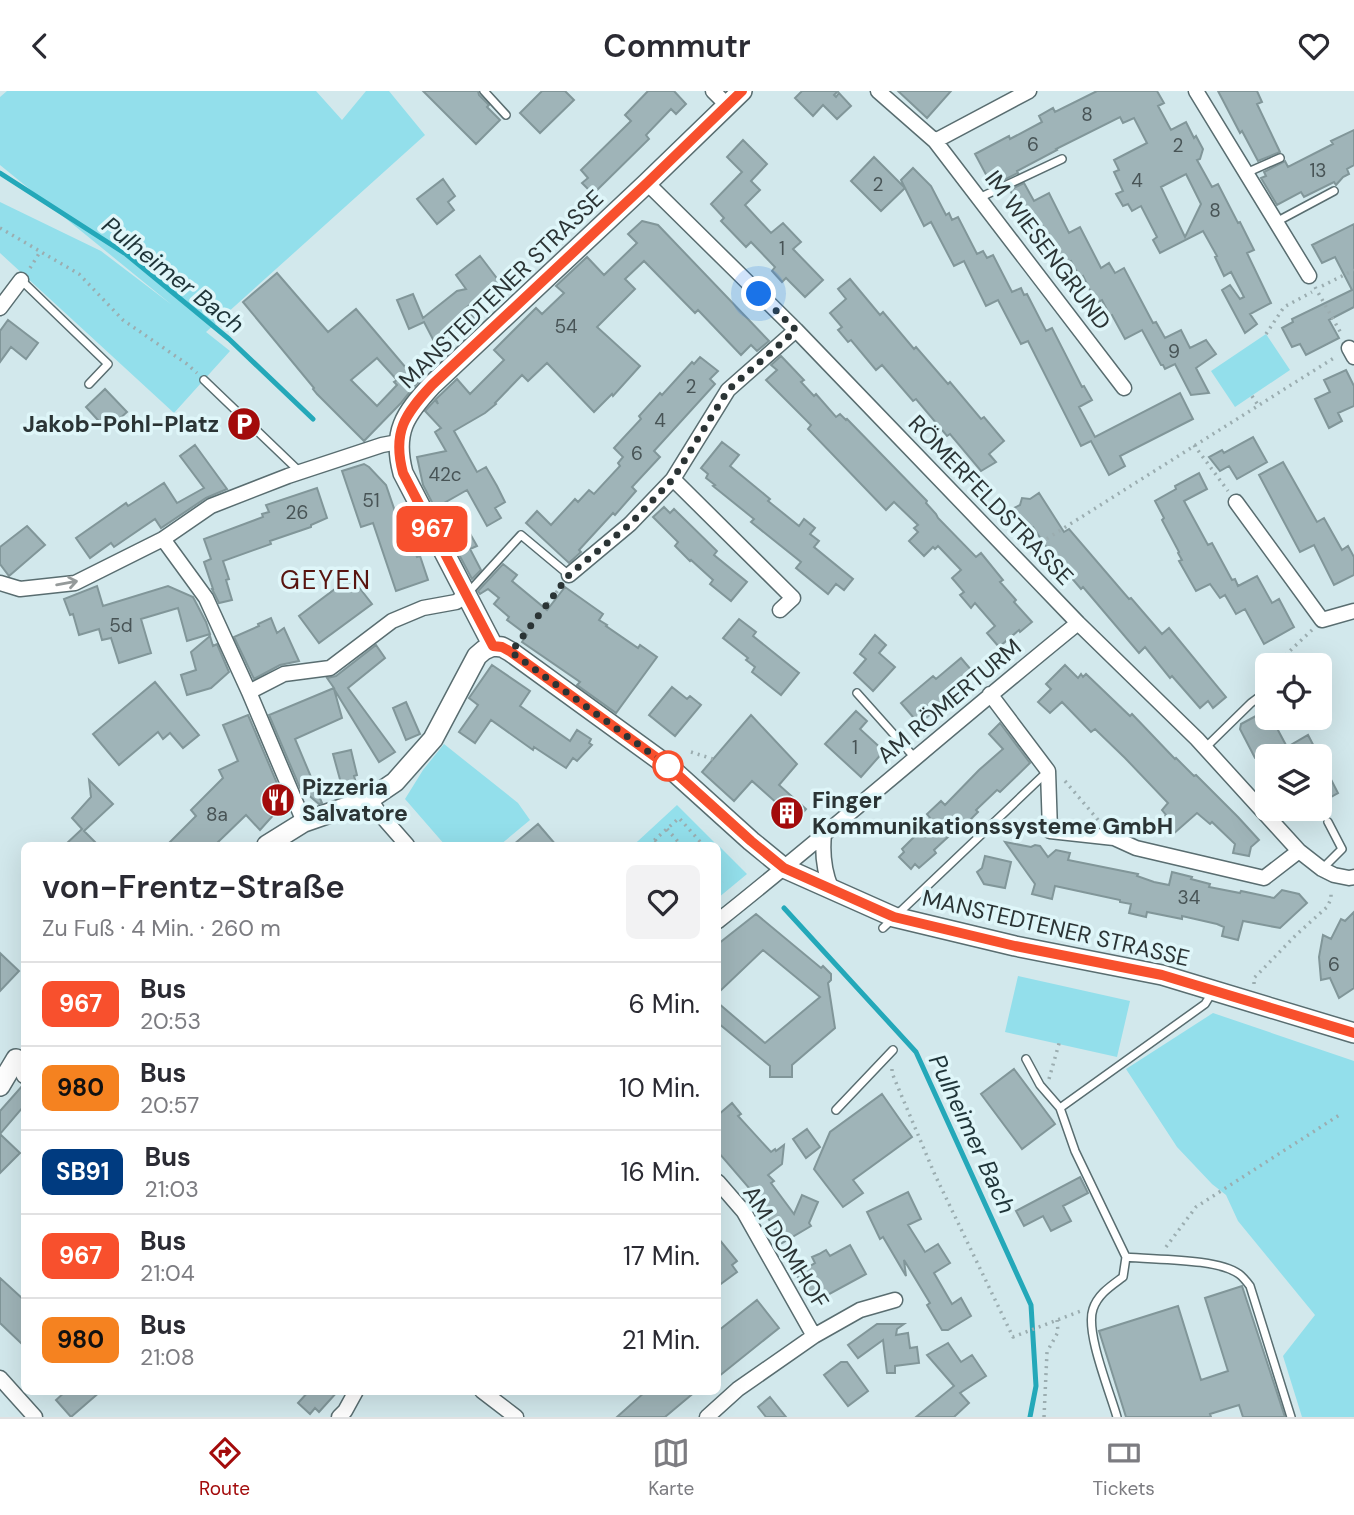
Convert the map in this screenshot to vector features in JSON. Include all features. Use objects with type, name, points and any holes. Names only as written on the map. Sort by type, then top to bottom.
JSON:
[{"type":"street","name":"MANSTEDTENER STRASSE","points":[[742,91],[720,98],[647,183],[432,385],[413,405],[404,422],[398,442],[398,456],[403,473],[467,595],[502,649],[668,766],[784,868],[831,888],[889,922],[1162,975],[1354,1033]]},
{"type":"street","name":"IM WIESENGRUND","points":[[878,91],[935,141],[1124,388]]},
{"type":"street","points":[[935,141],[1029,91]]},
{"type":"street","points":[[1196,91],[1309,276]]},
{"type":"street","name":"RÖMERFELDSTRASSE","points":[[647,183],[796,330],[1078,623],[1205,748],[1299,851],[1328,872]]},
{"type":"street","points":[[0,308],[22,280]]},
{"type":"street","points":[[569,575],[630,524],[673,479],[728,390],[796,330]]},
{"type":"street","points":[[0,583],[20,589],[75,583],[163,539],[211,506],[301,472],[398,442]]},
{"type":"street","points":[[673,479],[793,599],[780,610]]},
{"type":"street","points":[[1236,502],[1322,620],[1354,611]]},
{"type":"street","points":[[163,539],[206,598],[304,822]]},
{"type":"street","points":[[249,692],[285,674],[330,669],[392,621],[423,608],[456,602],[467,595]]},
{"type":"street","name":"AM RÖMERTURM","points":[[721,919],[1078,623]]},
{"type":"street","points":[[272,842],[304,822],[370,799],[395,782],[433,739],[477,656],[484,650],[502,649]]},
{"type":"street","points":[[990,694],[1048,771],[1051,831],[1114,838],[1136,848],[1264,878],[1299,851]]},
{"type":"street","points":[[370,799],[404,842]]},
{"type":"street","points":[[824,834],[824,863],[831,888]]},
{"type":"street","points":[[1328,872],[1354,877]]},
{"type":"street","points":[[0,1086],[16,1062]]},
{"type":"street","name":"AM DOMHOF","points":[[721,1185],[744,1212],[814,1336]]},
{"type":"street","name":"AM DOMHOF","points":[[707,1417],[738,1389],[814,1336],[860,1310],[895,1300]]},
{"type":"street","points":[[0,1378],[35,1417]]},
{"type":"street","points":[[339,1417],[354,1395]]},
{"type":"street","points":[[487,1395],[516,1417]]},
{"type":"lane","points":[[484,91],[506,115]]},
{"type":"lane","points":[[1247,173],[1279,157]]},
{"type":"lane","points":[[979,198],[1062,159]]},
{"type":"lane","points":[[1276,222],[1334,191]]},
{"type":"lane","points":[[22,280],[108,364],[89,384]]},
{"type":"lane","points":[[204,380],[301,472]]},
{"type":"lane","points":[[467,595],[521,535],[569,575]]},
{"type":"lane","points":[[856,693],[915,758]]},
{"type":"lane","points":[[1205,748],[1255,700]]},
{"type":"lane","points":[[889,922],[1048,771]]},
{"type":"lane","points":[[1328,822],[1342,849],[1328,872]]},
{"type":"lane","points":[[1060,1108],[1205,1004],[1213,991]]},
{"type":"lane","points":[[836,1111],[893,1050]]},
{"type":"lane","points":[[1026,1059],[1040,1085],[1060,1108],[1074,1151],[1126,1257],[1123,1277],[1103,1292],[1093,1306],[1090,1319],[1094,1343],[1117,1417]]},
{"type":"lane","points":[[1126,1257],[1205,1263],[1226,1267],[1240,1274],[1250,1286],[1291,1417]]},
{"type":"path","points":[[0,228],[79,274],[123,320],[187,364],[204,380]]},
{"type":"path","points":[[1016,558],[1258,405],[1352,352],[1309,276]]},
{"type":"path","points":[[1266,334],[1283,307]]},
{"type":"path","points":[[1252,396],[1258,405]]},
{"type":"path","points":[[1194,445],[1236,502]]},
{"type":"path","points":[[502,649],[569,575]]},
{"type":"path","points":[[1288,653],[1322,620]]},
{"type":"path","points":[[691,752],[713,759]]},
{"type":"path","points":[[1048,771],[1056,771],[1114,838]]},
{"type":"path","points":[[653,842],[678,818],[700,842]]},
{"type":"path","points":[[667,829],[678,842]]},
{"type":"path","points":[[1250,1001],[1254,978],[1331,899],[1328,872]]},
{"type":"path","points":[[1046,1091],[1060,1040]]},
{"type":"path","points":[[893,1050],[892,1073],[935,1175],[1013,1337],[1093,1306]]},
{"type":"path","points":[[1156,1260],[1196,1207],[1341,1114]]},
{"type":"path","points":[[1044,1417],[1048,1352],[1058,1332],[1057,1320]]},
{"type":"shaded area","points":[[7,91],[316,91],[342,120],[366,91],[389,91],[425,135],[206,332],[230,351],[174,413],[0,253],[0,202],[101,251],[172,305],[0,165],[0,97]]},
{"type":"shaded area","points":[[1266,334],[1290,370],[1235,407],[1211,371]]},
{"type":"shaded area","points":[[444,744],[518,803],[530,820],[504,842],[442,842],[405,799]]},
{"type":"shaded area","points":[[677,805],[714,842],[637,842]]},
{"type":"shaded area","points":[[721,848],[747,874],[721,896]]},
{"type":"shaded area","points":[[1018,976],[1130,1001],[1117,1057],[1005,1032]]},
{"type":"shaded area","points":[[1213,1013],[1354,1061],[1354,1417],[1302,1417],[1283,1356],[1315,1315],[1238,1221],[1226,1195],[1177,1147],[1126,1069]]},
{"type":"building","points":[[423,91],[478,91],[489,105],[487,107],[500,120],[476,144]]},
{"type":"building","points":[[542,91],[565,91],[574,100],[540,133],[520,113]]},
{"type":"building","points":[[648,91],[674,91],[686,104],[676,114],[671,109],[646,135],[649,139],[593,194],[582,183],[588,178],[581,170],[631,121],[625,115]]},
{"type":"building","points":[[802,91],[838,91],[834,95],[836,97],[839,93],[851,106],[837,119],[823,105],[813,116],[795,98]]},
{"type":"building","points":[[898,91],[951,91],[927,118]]},
{"type":"building","points":[[1097,91],[1157,91],[1164,103],[1158,106],[1171,130],[1186,122],[1194,138],[1196,136],[1203,149],[1200,159],[1197,160],[1212,187],[1218,184],[1254,250],[1247,253],[1271,303],[1250,314],[1257,324],[1245,333],[1222,290],[1230,285],[1240,299],[1244,297],[1231,272],[1224,276],[1215,257],[1217,256],[1203,231],[1160,253],[1153,240],[1157,237],[1141,206],[1132,211],[1128,204],[1123,206],[1116,194],[1123,191],[1114,172],[1119,170],[1114,160],[1147,143],[1134,118],[1123,123],[1120,117],[1056,149],[1004,180],[1002,176],[990,182],[975,154],[1042,122],[1039,116],[1053,108],[1055,112]],"holes":[[[1186,174],[1201,204],[1185,237],[1161,187]]]},
{"type":"building","points":[[1218,91],[1257,91],[1262,102],[1257,104],[1280,152],[1258,161]]},
{"type":"building","points":[[1354,130],[1354,165],[1347,169],[1349,174],[1336,185],[1334,182],[1304,197],[1301,192],[1277,205],[1261,178],[1266,176],[1264,172],[1285,161],[1288,167]]},
{"type":"building","points":[[743,140],[767,164],[751,181],[760,190],[745,205],[771,233],[783,223],[801,242],[793,249],[823,280],[805,297],[786,278],[782,282],[772,271],[775,267],[751,242],[746,247],[721,221],[724,218],[711,204],[742,172],[727,157]]},
{"type":"building","points":[[874,157],[905,188],[881,211],[851,181]]},
{"type":"building","points":[[913,168],[931,186],[946,215],[949,213],[952,220],[958,217],[977,254],[983,251],[987,258],[993,255],[1012,292],[1021,288],[1024,295],[1027,294],[1046,331],[1052,328],[1082,387],[1084,386],[1092,400],[1079,407],[1095,437],[1180,393],[1193,419],[1120,456],[1125,466],[1109,475],[1091,441],[1081,446],[1028,341],[1021,344],[998,300],[986,306],[964,261],[954,266],[931,222],[924,226],[901,180]]},
{"type":"building","points":[[443,179],[455,196],[448,202],[454,210],[437,224],[417,199]]},
{"type":"building","points":[[1024,183],[1034,201],[1049,193],[1069,233],[1080,227],[1101,268],[1109,263],[1115,273],[1124,268],[1153,323],[1156,322],[1165,338],[1181,330],[1190,348],[1206,340],[1216,354],[1196,368],[1209,393],[1191,395],[1175,364],[1165,369],[1161,365],[1142,330],[1125,339],[1102,300],[1096,303],[1083,276],[1080,278],[1071,261],[1064,264],[1042,225],[1033,229],[1022,207],[1019,208],[1010,190]]},
{"type":"building","points":[[642,221],[658,225],[769,341],[757,351],[751,345],[741,355],[698,310],[695,313],[644,261],[625,279],[635,289],[597,327],[640,366],[613,396],[612,394],[594,412],[547,363],[528,381],[522,375],[496,404],[454,431],[477,472],[486,467],[497,486],[505,502],[495,508],[501,518],[487,526],[467,490],[435,508],[423,485],[417,457],[446,451],[435,432],[441,428],[425,411],[435,400],[438,404],[436,399],[457,379],[470,394],[504,360],[494,350],[536,308],[542,314],[564,293],[556,286],[587,257],[604,275],[637,243],[628,234]]},
{"type":"building","points":[[1354,224],[1354,307],[1329,320],[1339,338],[1306,355],[1300,344],[1292,347],[1282,328],[1293,322],[1292,319],[1352,290],[1335,257],[1322,263],[1312,245]]},
{"type":"building","points":[[480,256],[499,281],[501,280],[466,308],[477,322],[454,343],[439,351],[424,322],[409,329],[397,300],[413,294],[423,318],[457,291],[466,289],[456,275]]},
{"type":"building","points":[[277,273],[328,332],[356,309],[418,382],[364,441],[317,394],[243,302]],"holes":[[[377,358],[397,380],[394,382],[397,385],[377,406],[351,380]]]},
{"type":"building","points":[[850,279],[880,315],[883,312],[914,349],[916,347],[1004,441],[989,454],[996,462],[981,471],[950,434],[947,436],[916,399],[913,401],[882,365],[876,370],[851,340],[848,342],[838,330],[842,327],[830,313],[846,299],[838,289]]},
{"type":"building","points":[[8,320],[38,343],[26,359],[11,347],[0,362],[0,331]]},
{"type":"building","points":[[781,356],[804,380],[801,382],[814,396],[816,394],[836,417],[840,414],[847,419],[927,501],[938,518],[976,557],[981,553],[1003,580],[1000,582],[1016,600],[1014,602],[1032,622],[999,647],[987,633],[995,626],[975,603],[971,608],[960,595],[964,592],[952,578],[961,570],[938,546],[924,556],[909,541],[918,532],[914,528],[918,525],[894,502],[886,510],[808,429],[811,425],[766,380],[777,370],[771,365]]},
{"type":"building","points":[[700,357],[718,371],[710,379],[715,384],[654,451],[660,457],[632,487],[636,491],[569,563],[526,523],[537,511],[551,525],[575,499],[578,502],[589,490],[594,494],[620,466],[618,463],[623,457],[614,448],[641,419],[639,416],[660,393],[662,395],[692,362],[694,364]]},
{"type":"building","points":[[1346,370],[1354,386],[1354,406],[1338,413],[1342,421],[1329,428],[1315,399],[1330,392],[1324,380]]},
{"type":"building","points":[[105,389],[127,412],[107,430],[86,407]]},
{"type":"building","points":[[1253,437],[1267,462],[1237,479],[1229,466],[1220,471],[1209,457],[1222,450],[1224,453]]},
{"type":"building","points":[[722,442],[739,455],[730,466],[799,526],[804,519],[815,528],[810,534],[819,541],[814,547],[853,579],[844,590],[836,584],[828,594],[796,568],[801,562],[751,522],[754,519],[706,478],[708,474],[701,468]]},
{"type":"building","points":[[195,445],[227,489],[206,498],[161,528],[155,519],[114,547],[111,543],[90,558],[76,538],[126,503],[128,506],[164,483],[177,503],[204,488],[180,456]]},
{"type":"building","points":[[1283,462],[1317,522],[1324,518],[1342,550],[1348,546],[1354,557],[1354,575],[1334,585],[1314,545],[1300,552],[1259,475]]},
{"type":"building","points":[[364,464],[386,485],[399,523],[417,557],[420,556],[428,580],[396,591],[373,523],[361,527],[342,471]]},
{"type":"building","points":[[1199,473],[1207,489],[1184,501],[1208,545],[1212,543],[1238,586],[1257,576],[1272,603],[1279,599],[1294,627],[1264,644],[1245,609],[1236,614],[1225,595],[1220,598],[1210,584],[1196,591],[1179,561],[1182,560],[1179,552],[1162,520],[1164,518],[1155,501]]},
{"type":"building","points":[[317,488],[327,518],[311,527],[270,541],[271,544],[223,561],[232,600],[219,603],[204,562],[211,559],[204,539],[263,517],[262,514],[269,512],[266,505]]},
{"type":"building","points":[[1039,493],[1064,532],[1069,529],[1162,634],[1169,628],[1226,697],[1213,708],[1208,701],[1200,708],[1172,676],[1170,678],[1145,647],[1139,653],[1051,554],[1033,527],[1026,531],[1012,509],[1020,505],[1022,498],[1030,499]]},
{"type":"building","points":[[664,507],[670,513],[674,509],[717,551],[714,555],[747,582],[731,601],[710,584],[713,580],[675,546],[678,542],[653,517]]},
{"type":"building","points":[[464,523],[477,546],[470,549],[481,570],[472,579],[447,532]]},
{"type":"building","points":[[27,526],[45,545],[9,576],[0,564],[0,547]]},
{"type":"building","points":[[503,564],[517,575],[512,581],[547,610],[565,587],[603,614],[599,620],[606,626],[638,648],[640,645],[657,657],[616,713],[577,685],[580,682],[522,642],[527,635],[507,620],[509,617],[494,604],[499,598],[488,589],[480,594],[478,591]]},
{"type":"building","points":[[351,577],[372,604],[319,643],[299,616]]},
{"type":"building","points":[[97,586],[103,606],[168,586],[193,597],[210,634],[187,641],[178,608],[141,619],[151,653],[119,663],[111,638],[102,640],[99,629],[79,635],[73,614],[70,615],[64,599]]},
{"type":"building","points":[[271,618],[277,633],[284,628],[299,661],[280,665],[254,679],[234,637]]},
{"type":"building","points":[[739,619],[756,632],[753,636],[799,673],[781,695],[752,672],[755,667],[746,660],[748,658],[723,638]]},
{"type":"building","points":[[875,635],[886,645],[879,653],[895,667],[873,691],[854,673],[866,659],[860,654]]},
{"type":"building","points":[[210,636],[213,646],[217,644],[229,672],[211,688],[187,695],[181,675],[196,670],[191,652]]},
{"type":"building","points":[[376,645],[385,658],[348,688],[395,752],[379,762],[334,689],[342,718],[295,739],[322,803],[319,804],[300,788],[269,715],[334,688],[327,678],[336,676]]},
{"type":"building","points":[[961,658],[972,671],[947,693],[951,697],[919,724],[901,703],[933,676],[936,679]]},
{"type":"building","points":[[492,665],[530,691],[520,706],[570,741],[577,730],[591,739],[589,743],[592,745],[577,761],[573,758],[566,768],[534,747],[533,750],[491,720],[475,743],[459,732],[478,705],[469,698]]},
{"type":"building","points":[[1065,665],[1078,678],[1081,674],[1083,677],[1086,674],[1130,716],[1132,714],[1175,759],[1196,775],[1238,817],[1259,840],[1251,847],[1249,856],[1233,853],[1235,844],[1212,822],[1210,824],[1197,813],[1171,836],[1158,823],[1166,815],[1162,810],[1168,803],[1125,758],[1095,729],[1091,732],[1062,702],[1050,713],[1038,702],[1051,689],[1046,684]]},
{"type":"building","points":[[155,682],[199,735],[183,748],[170,733],[163,739],[158,732],[119,765],[93,734]]},
{"type":"building","points":[[672,687],[687,699],[690,696],[701,705],[675,736],[649,715]]},
{"type":"building","points":[[406,702],[420,734],[406,740],[393,708]]},
{"type":"building","points":[[856,711],[867,721],[860,729],[884,751],[861,777],[825,744]]},
{"type":"building","points":[[248,715],[285,802],[260,830],[246,815],[218,842],[170,842],[196,816],[191,810],[223,778],[219,770],[238,761],[223,725]]},
{"type":"building","points":[[751,715],[797,764],[779,785],[806,809],[790,827],[773,812],[779,805],[752,781],[734,801],[702,772]]},
{"type":"building","points":[[1255,716],[1255,730],[1278,730],[1285,744],[1255,744],[1255,758],[1240,729],[1241,724]]},
{"type":"building","points":[[1000,723],[1030,763],[1000,792],[997,790],[976,810],[978,812],[962,828],[960,826],[934,850],[936,853],[919,868],[915,864],[911,869],[899,857],[904,852],[902,849],[930,818],[927,814],[941,801],[945,805],[1003,749],[989,734]]},
{"type":"building","points":[[1308,735],[1313,744],[1292,744]]},
{"type":"building","points":[[351,750],[358,790],[344,794],[333,754]]},
{"type":"building","points":[[89,780],[113,804],[84,831],[95,842],[68,842],[82,829],[72,818],[91,797]]},
{"type":"building","points":[[1332,781],[1338,793],[1332,796]]},
{"type":"building","points":[[538,824],[553,842],[517,842]]},
{"type":"building","points":[[1005,842],[1040,846],[1048,857],[1056,850],[1070,853],[1068,860],[1138,874],[1137,876],[1154,882],[1169,885],[1172,872],[1210,884],[1209,887],[1240,893],[1241,891],[1274,898],[1282,890],[1299,894],[1307,903],[1280,928],[1243,921],[1238,940],[1222,936],[1224,927],[1217,924],[1182,916],[1182,919],[1147,912],[1146,917],[1129,913],[1131,904],[1120,900],[1055,886],[1052,899],[1032,894],[1035,884]]},
{"type":"building","points":[[985,856],[1011,862],[1005,888],[984,884],[977,872],[982,868]]},
{"type":"building","points":[[1354,912],[1354,988],[1339,998],[1330,978],[1321,980],[1319,957],[1323,935],[1331,939],[1341,919],[1345,921]]},
{"type":"building","points":[[756,914],[831,974],[828,983],[835,1028],[792,1065],[792,1077],[770,1077],[770,1066],[721,1025],[721,1006],[765,1043],[820,997],[763,950],[721,990],[721,942]]},
{"type":"building","points":[[0,953],[19,971],[0,991]]},
{"type":"building","points":[[1014,1069],[1055,1124],[1022,1149],[981,1094]]},
{"type":"building","points":[[21,1087],[21,1110],[0,1134],[0,1111]]},
{"type":"building","points":[[882,1094],[912,1137],[853,1180],[863,1193],[843,1207],[814,1169],[830,1132]]},
{"type":"building","points":[[732,1103],[741,1114],[738,1116],[771,1152],[784,1145],[782,1164],[768,1175],[794,1214],[802,1195],[818,1202],[809,1223],[811,1226],[782,1243],[756,1196],[721,1155],[721,1112]]},
{"type":"building","points":[[807,1129],[820,1147],[806,1158],[793,1139]]},
{"type":"building","points":[[0,1134],[20,1153],[0,1173]]},
{"type":"building","points":[[1080,1177],[1088,1193],[1063,1206],[1071,1221],[1051,1231],[1043,1216],[1024,1226],[1016,1211]]},
{"type":"building","points":[[908,1192],[921,1219],[908,1225],[925,1252],[938,1244],[950,1263],[934,1273],[952,1304],[961,1298],[971,1316],[948,1330],[942,1330],[927,1305],[930,1303],[904,1260],[906,1276],[883,1237],[880,1239],[867,1212]]},
{"type":"building","points":[[721,1242],[737,1261],[732,1265],[737,1272],[721,1284]]},
{"type":"building","points":[[850,1245],[866,1274],[813,1303],[796,1274],[815,1263],[812,1257],[826,1250],[830,1256]]},
{"type":"building","points":[[0,1278],[21,1297],[21,1343],[0,1323]]},
{"type":"building","points":[[1242,1286],[1285,1417],[1243,1417],[1239,1405],[1210,1414],[1211,1417],[1126,1417],[1099,1331],[1178,1306],[1201,1380],[1228,1371],[1205,1298]]},
{"type":"building","points":[[757,1300],[779,1328],[721,1375],[721,1329]]},
{"type":"building","points":[[877,1324],[904,1324],[897,1329],[896,1335],[908,1333],[910,1348],[917,1347],[919,1363],[895,1366],[895,1373],[887,1373],[883,1340],[858,1358],[848,1345]]},
{"type":"building","points":[[948,1343],[961,1362],[972,1355],[986,1376],[960,1393],[969,1403],[954,1417],[916,1417],[954,1386],[927,1355]]},
{"type":"building","points":[[841,1362],[847,1362],[868,1391],[848,1406],[824,1375]]},
{"type":"building","points":[[62,1395],[96,1395],[71,1417],[56,1400]]},
{"type":"building","points":[[305,1395],[334,1395],[319,1412],[315,1408],[310,1414],[298,1403]]},
{"type":"building","points":[[642,1395],[691,1395],[665,1417],[617,1417]]},
{"type":"building","points":[[770,1397],[786,1417],[766,1417],[758,1407]]},
{"type":"waterway","name":"Pulheimer Bach","points":[[0,173],[126,254],[229,339],[313,419]]},
{"type":"waterway","name":"Pulheimer Bach","points":[[784,908],[916,1052],[1031,1305],[1036,1386],[1030,1417]]},
{"type":"bus line","name":"967","points":[[742,91],[432,385],[413,405],[404,422],[398,442],[398,456],[403,473],[493,646],[511,652],[668,766],[784,868],[894,917],[1015,946],[1162,975],[1354,1033]]},
{"type":"place","name":"Jakob-Pohl-Platz","points":[[244,424]]},
{"type":"place","name":"Pizzeria Salvatore","points":[[278,800]]},
{"type":"place","name":"Finger Kommunikationssysteme GmbH","points":[[787,813]]},
{"type":"district","name":"GEYEN","points":[[326,580]]},
{"type":"route","points":[[668,766],[511,652],[569,575],[630,524],[673,479],[728,390],[796,330],[759,294]]}]
